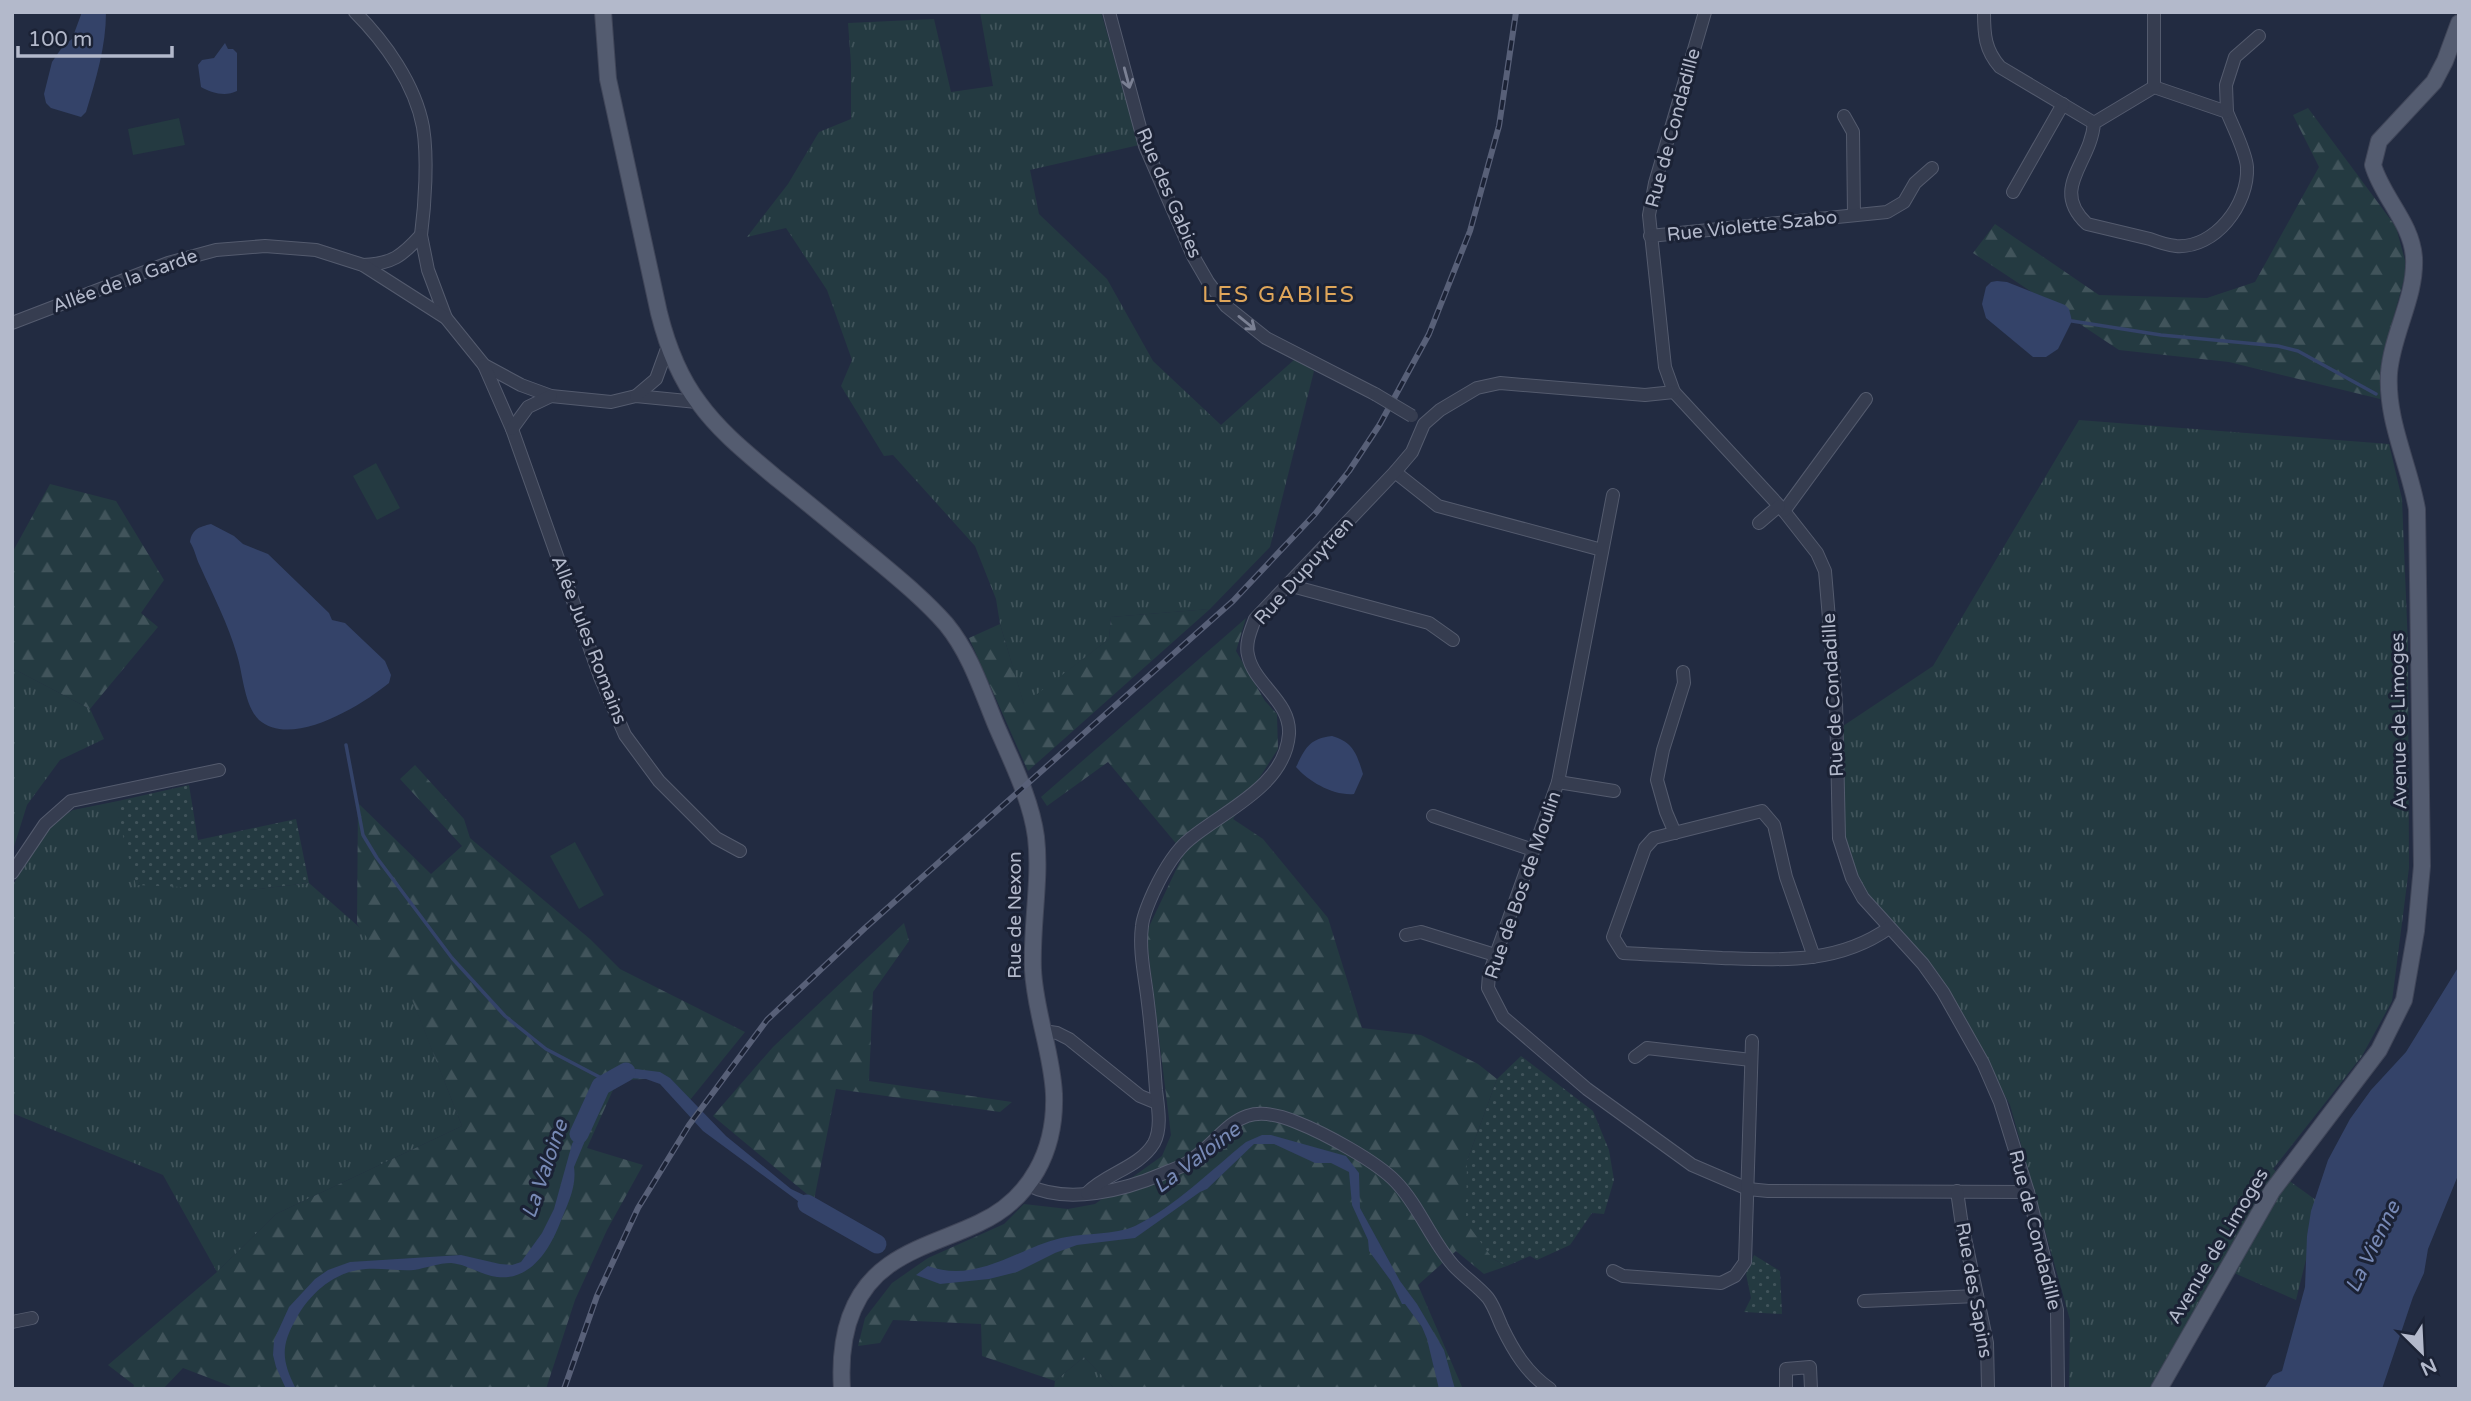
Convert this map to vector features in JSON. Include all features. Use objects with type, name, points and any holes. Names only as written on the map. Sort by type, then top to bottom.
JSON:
[{"type":"main road","name":"Rue de Nexon","points":[[603,12],[608,79],[668,346],[681,373],[697,401],[742,449],[921,597],[948,626],[965,652],[1017,775],[1036,838],[1033,971],[1054,1089],[1053,1131],[1044,1159],[1028,1185],[993,1216],[910,1253],[888,1266],[866,1287],[850,1313],[843,1339],[840,1366],[842,1389]]},
{"type":"main road","name":"Avenue de Limoges","points":[[2159,1389],[2272,1191],[2378,1050],[2404,1000],[2416,931],[2422,866],[2417,509],[2412,479],[2394,426],[2389,377],[2391,353],[2412,283],[2414,258],[2411,238],[2373,165],[2379,141],[2434,82],[2459,23]]},
{"type":"street","name":"Allée de la Garde","points":[[355,12],[373,30],[396,62],[412,94],[423,127],[425,199],[421,235],[428,270],[446,318],[484,365],[520,385],[551,396],[611,402],[636,396],[697,401]]},
{"type":"street","name":"Rue des Gabies","points":[[1109,12],[1145,146],[1193,256],[1226,306],[1266,338],[1375,394],[1424,424]]},
{"type":"street","name":"Rue de Condadille","points":[[1705,12],[1655,183],[1649,215],[1665,367],[1674,392],[1781,509],[1817,553],[1825,571],[1836,702],[1839,838],[1863,898],[1923,964],[1942,992],[1983,1063],[2000,1102],[2028,1192],[2057,1310],[2058,1389]]},
{"type":"street","points":[[1984,12],[1984,41],[1991,57],[2000,67],[2094,123]]},
{"type":"street","points":[[2154,12],[2154,87]]},
{"type":"street","points":[[2094,123],[2093,139],[2071,186],[2070,201],[2076,214],[2087,224],[2177,246],[2215,233],[2231,218],[2241,201],[2246,182],[2247,164],[2227,112],[2226,85],[2235,57],[2259,36]]},
{"type":"street","points":[[2094,123],[2154,87],[2227,112]]},
{"type":"street","points":[[2013,192],[2063,104]]},
{"type":"street","name":"Rue Violette Szabo","points":[[1844,116],[1853,132],[1854,215]]},
{"type":"street","name":"Rue Violette Szabo","points":[[1650,236],[1887,212],[1904,202],[1915,183],[1932,168]]},
{"type":"street","points":[[363,265],[382,264],[404,254],[421,235]]},
{"type":"street","name":"Allée de la Garde","points":[[12,323],[168,263],[216,250],[265,246],[316,250],[363,265],[446,318]]},
{"type":"street","points":[[656,379],[668,346]]},
{"type":"street","name":"Allée Jules Romains","points":[[484,365],[512,429],[600,677],[625,735],[659,781],[716,838],[740,851]]},
{"type":"street","points":[[636,396],[656,379],[681,373]]},
{"type":"street","name":"Rue Dupuytren","points":[[1087,1194],[1097,1184],[1146,1153],[1155,1141],[1158,1128],[1153,1049],[1140,942],[1142,922],[1154,891],[1188,840],[1251,796],[1283,757],[1289,734],[1287,717],[1257,675],[1248,655],[1248,639],[1255,619],[1395,472],[1412,452],[1424,424],[1456,399],[1477,388],[1500,383],[1645,395],[1674,392]]},
{"type":"street","points":[[512,429],[528,407],[551,396]]},
{"type":"street","points":[[1759,523],[1781,509],[1866,399]]},
{"type":"street","points":[[1395,472],[1438,506],[1602,550]]},
{"type":"street","name":"Rue de Bos de Moulin","points":[[1613,495],[1558,782],[1489,974],[1488,988],[1503,1017],[1587,1089],[1692,1165],[1748,1189],[2028,1192]]},
{"type":"street","points":[[1288,585],[1429,623],[1453,640]]},
{"type":"street","points":[[1675,833],[1657,780],[1663,750],[1684,683],[1683,672]]},
{"type":"street","points":[[12,873],[45,824],[71,801],[219,770]]},
{"type":"street","points":[[1558,782],[1614,791]]},
{"type":"street","points":[[1814,957],[1786,877],[1774,825],[1762,811],[1654,838],[1645,848],[1613,937],[1623,953],[1787,960],[1825,956],[1872,940],[1889,928]]},
{"type":"street","points":[[1433,816],[1533,850]]},
{"type":"street","points":[[1406,935],[1421,932],[1495,955]]},
{"type":"street","points":[[1043,1031],[1057,1033],[1069,1039],[1140,1096],[1157,1103]]},
{"type":"street","points":[[1613,1271],[1623,1276],[1721,1283],[1735,1276],[1745,1262],[1752,1041]]},
{"type":"street","points":[[1635,1057],[1647,1048],[1751,1060]]},
{"type":"street","points":[[1028,1185],[1045,1191],[1105,1193],[1137,1185],[1186,1163],[1225,1129],[1244,1117],[1266,1112],[1297,1122],[1373,1162],[1397,1183],[1453,1265],[1489,1300],[1513,1350],[1534,1377],[1550,1389]]},
{"type":"street","name":"Rue des Sapins","points":[[1957,1191],[1987,1343],[1989,1389]]},
{"type":"street","points":[[1864,1301],[1977,1296]]},
{"type":"street","points":[[12,1322],[32,1318]]},
{"type":"street","points":[[1786,1389],[1786,1369],[1810,1367],[1811,1389]]},
{"type":"green space","points":[[980,12],[1101,12],[1139,145],[1030,170],[1039,214],[1107,279],[1153,361],[1221,425],[1295,359],[1314,371],[1270,547],[1210,609],[1111,617],[1109,639],[1024,705],[1000,624],[996,599],[975,546],[893,455],[884,456],[841,386],[852,360],[827,290],[786,228],[747,237],[788,184],[819,132],[851,119],[848,23],[934,19],[951,92],[993,86]]},
{"type":"green space","points":[[2308,108],[2396,227],[2407,268],[2382,360],[2380,399],[2229,362],[2119,350],[1973,253],[1995,224],[2099,295],[2207,298],[2255,282],[2319,167],[2293,115]]},
{"type":"green space","points":[[179,118],[185,145],[133,155],[128,129]]},
{"type":"green space","points":[[2079,420],[2389,444],[2402,499],[2408,646],[2409,868],[2392,1001],[2362,1056],[2273,1169],[2320,1203],[2296,1300],[2218,1266],[2154,1389],[2069,1389],[2070,1320],[2010,1105],[1961,1012],[1866,893],[1854,871],[1844,842],[1843,726],[1933,666]]},
{"type":"green space","points":[[376,463],[400,508],[377,520],[353,476]]},
{"type":"green space","points":[[50,484],[116,501],[164,580],[141,613],[158,627],[90,709],[12,668],[12,553]]},
{"type":"green space","points":[[1210,609],[1028,771],[969,638],[1000,624],[1024,704],[1109,639],[1111,617]]},
{"type":"green space","points":[[1246,618],[1236,651],[1265,701],[1277,714],[1278,749],[1233,819],[1263,839],[1328,918],[1362,1028],[1421,1035],[1478,1064],[1497,1079],[1467,1161],[1493,1259],[1507,1266],[1484,1274],[1456,1251],[1418,1285],[1463,1389],[1115,1389],[1084,1357],[1055,1381],[982,1356],[981,1324],[893,1320],[880,1343],[858,1346],[865,1318],[892,1283],[928,1258],[1004,1224],[1024,1204],[1068,1209],[1095,1204],[1162,1156],[1171,1135],[1146,933],[1184,853],[1108,762],[1047,806],[1041,797]]},
{"type":"green space","points":[[12,668],[90,709],[104,739],[60,760],[27,805],[12,853]]},
{"type":"green space","points":[[415,765],[464,819],[470,838],[590,939],[620,969],[745,1032],[690,1100],[656,1078],[617,1081],[587,1148],[643,1165],[607,1230],[575,1300],[546,1389],[231,1389],[230,1386],[183,1368],[163,1389],[133,1389],[134,1385],[108,1365],[217,1272],[276,1214],[462,1126],[411,997],[357,924],[358,803],[431,874],[462,846],[400,779]]},
{"type":"green space","points":[[189,785],[198,840],[296,819],[309,883],[249,890],[136,885],[118,817],[118,801]]},
{"type":"green space","points":[[118,801],[118,817],[249,890],[309,883],[366,933],[411,996],[462,1126],[276,1214],[217,1272],[163,1175],[12,1113],[12,886],[52,823],[73,810]]},
{"type":"green space","points":[[575,842],[604,895],[579,909],[550,856]]},
{"type":"green space","points":[[904,923],[909,941],[873,992],[869,1081],[1012,1102],[1000,1112],[836,1089],[814,1200],[713,1116],[773,1047]]},
{"type":"green space","points":[[1521,1056],[1593,1111],[1609,1150],[1614,1180],[1604,1214],[1592,1213],[1570,1245],[1537,1260],[1530,1256],[1507,1266],[1493,1259],[1466,1222],[1467,1161],[1497,1079]]},
{"type":"green space","points":[[1754,1255],[1780,1271],[1782,1314],[1744,1312],[1751,1298],[1746,1274]]},
{"type":"green space","points":[[1084,1357],[1115,1389],[1054,1389],[1055,1381]]},
{"type":"water","points":[[82,12],[106,12],[100,63],[86,112],[81,117],[51,108],[46,103],[44,94],[52,62],[63,46],[72,39]]},
{"type":"water","points":[[225,43],[228,49],[237,53],[237,91],[223,94],[201,87],[198,65],[202,60],[214,58]]},
{"type":"water","points":[[1997,281],[2007,282],[2069,309],[2072,321],[2058,349],[2046,357],[2033,357],[1986,318],[1982,304],[1986,287]]},
{"type":"water","points":[[211,524],[243,544],[268,554],[329,613],[332,620],[345,623],[385,661],[391,675],[389,683],[345,712],[308,727],[289,730],[273,728],[259,720],[247,698],[229,632],[190,542],[197,529]]},
{"type":"water","points":[[1332,736],[1349,745],[1359,760],[1363,774],[1354,794],[1338,793],[1322,787],[1296,767],[1309,745],[1318,739]]},
{"type":"water","name":"La Vienne","points":[[2459,966],[2459,1173],[2428,1249],[2424,1273],[2413,1297],[2382,1389],[2264,1389],[2273,1375],[2282,1371],[2305,1287],[2311,1211],[2328,1160],[2350,1119],[2371,1090],[2406,1052]]},
{"type":"water","points":[[620,1070],[660,1072],[670,1078],[726,1136],[791,1189],[814,1200],[829,1214],[825,1221],[703,1131],[660,1084],[646,1079],[627,1078],[612,1083],[605,1093],[574,1167],[573,1189],[566,1209],[550,1244],[537,1262],[529,1269],[509,1277],[491,1276],[451,1263],[414,1270],[366,1269],[334,1279],[308,1300],[287,1338],[286,1362],[296,1389],[286,1389],[273,1355],[274,1340],[289,1307],[315,1279],[328,1270],[350,1262],[461,1255],[500,1264],[512,1265],[521,1262],[542,1233],[554,1209],[572,1144],[609,1077]]},
{"type":"water","points":[[1262,1135],[1271,1135],[1346,1156],[1359,1173],[1360,1208],[1400,1281],[1444,1350],[1455,1389],[1439,1389],[1422,1327],[1405,1304],[1402,1304],[1391,1281],[1369,1251],[1368,1240],[1352,1205],[1349,1172],[1331,1163],[1315,1163],[1274,1144],[1254,1144],[1207,1189],[1135,1238],[1077,1245],[1017,1272],[989,1279],[940,1284],[916,1275],[928,1266],[963,1271],[979,1268],[1061,1238],[1118,1231],[1135,1226],[1179,1198],[1246,1142]]},
{"type":"waterway","points":[[2072,321],[2161,335],[2278,346],[2298,351],[2376,394]]},
{"type":"waterway","points":[[346,745],[363,835],[377,858],[452,958],[505,1016],[546,1049],[609,1082]]},
{"type":"waterway","name":"La Valoine","points":[[579,1134],[601,1086],[626,1072]]},
{"type":"waterway","name":"La Valoine","points":[[807,1204],[877,1244]]},
{"type":"railway","points":[[564,1389],[597,1296],[638,1208],[689,1125],[767,1020],[865,928],[1233,601],[1315,514],[1349,471],[1380,424],[1429,334],[1470,231],[1499,126],[1516,12]]},
{"type":"district","name":"LES GABIES","points":[[1279,295]]}]
